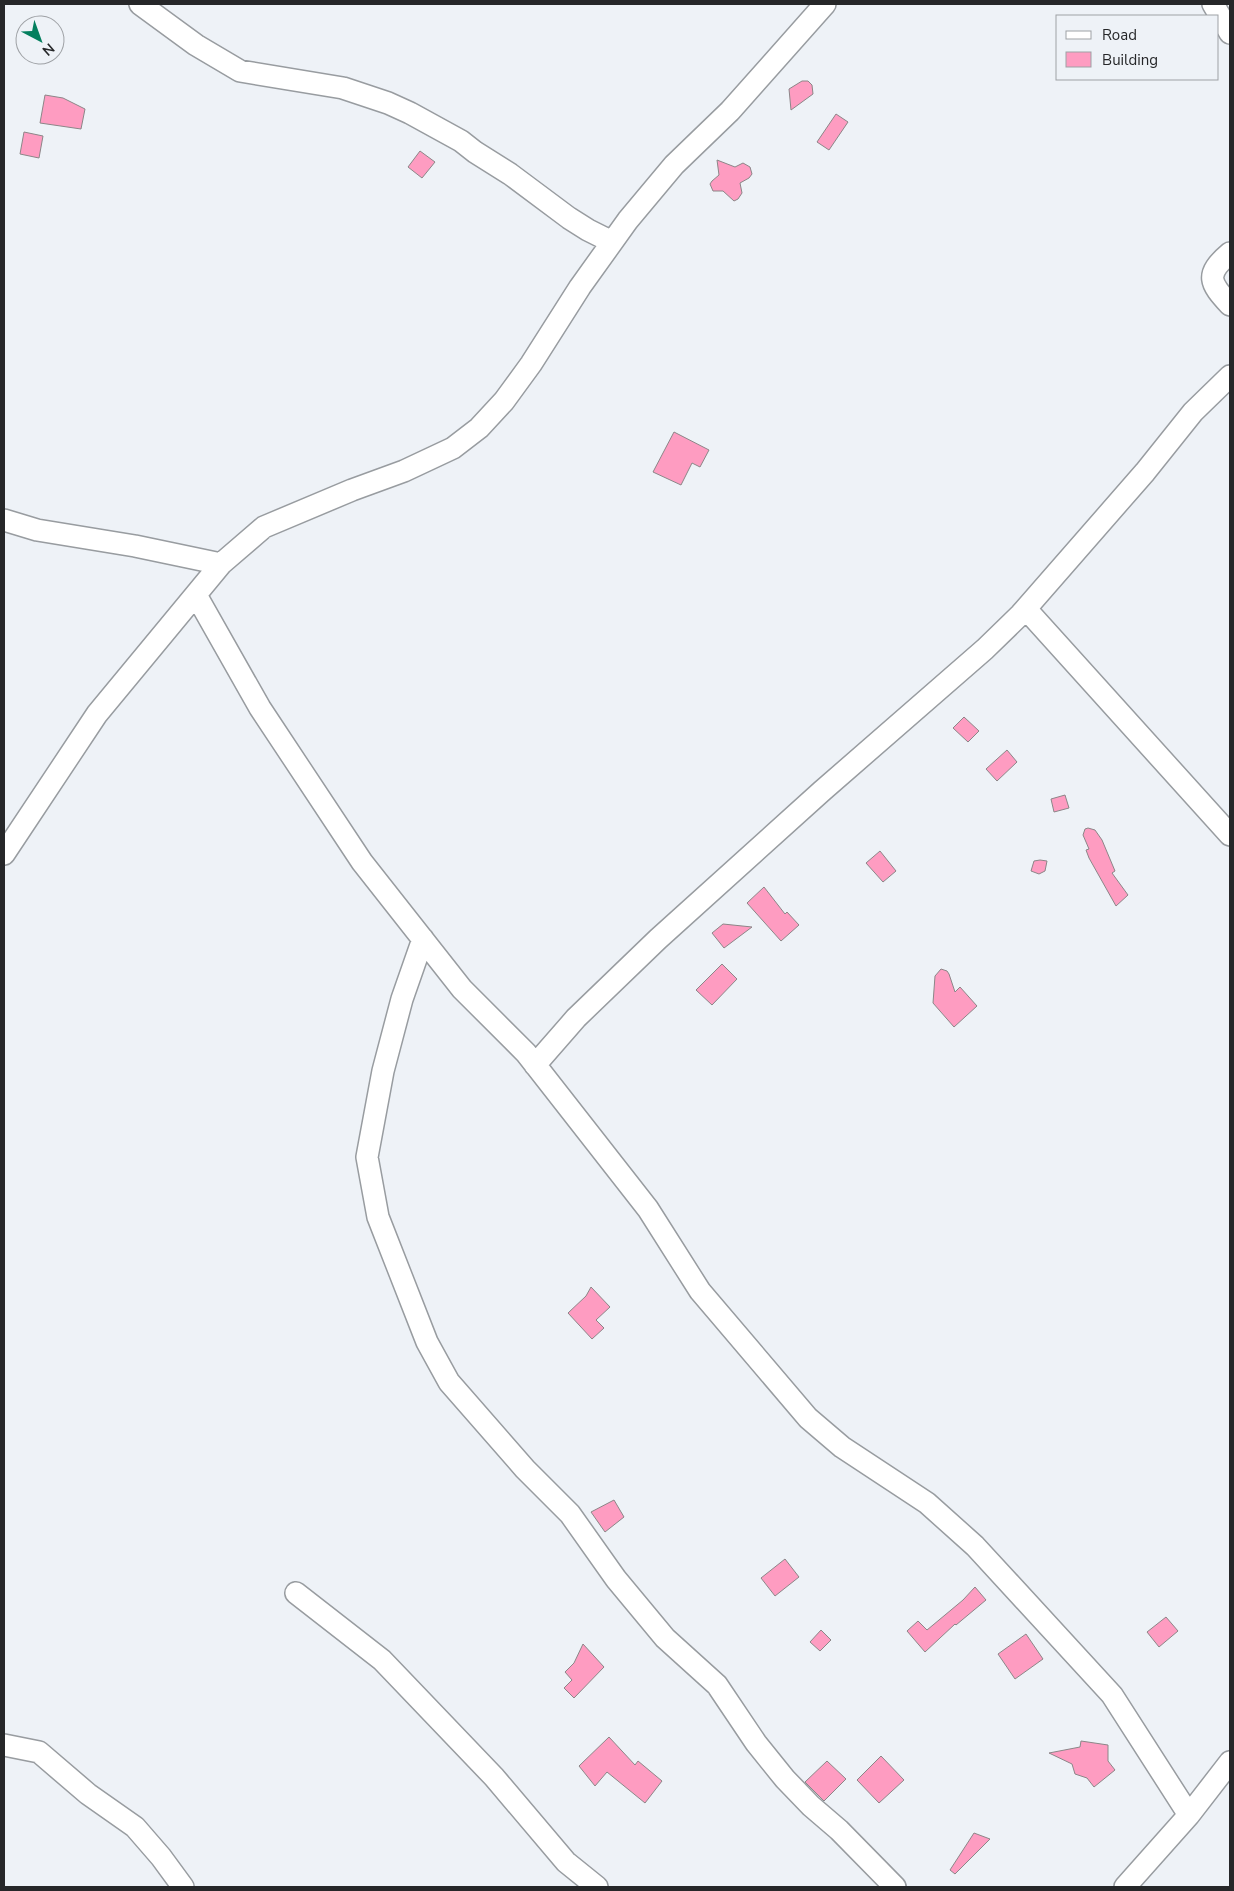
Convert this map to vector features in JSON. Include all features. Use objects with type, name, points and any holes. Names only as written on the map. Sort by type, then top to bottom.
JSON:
[{"type":"street","points":[[140,4],[196,45],[240,71],[343,88],[388,103],[410,113],[461,141],[510,174],[569,218],[612,242]]},
{"type":"street","points":[[4,854],[97,714],[221,564],[264,527],[352,490],[404,471],[453,448],[479,428],[504,401],[531,364],[580,287],[628,220],[674,166],[730,111],[825,4]]},
{"type":"street","points":[[1213,4],[1230,33]]},
{"type":"street","points":[[1230,253],[1216,266],[1212,280],[1214,287],[1230,305]]},
{"type":"street","points":[[535,1065],[576,1018],[658,939],[815,797],[985,649],[1026,609],[1145,472],[1194,412],[1230,376]]},
{"type":"street","points":[[4,520],[37,530],[135,546],[221,564]]},
{"type":"street","points":[[196,595],[260,708],[362,862],[462,989],[526,1053],[648,1209],[700,1291],[808,1418],[842,1447],[926,1503],[975,1546],[1112,1695],[1190,1815]]},
{"type":"street","points":[[1026,609],[1230,835]]},
{"type":"street","points":[[423,939],[402,999],[383,1071],[367,1158],[378,1218],[427,1342],[449,1382],[525,1469],[570,1514],[616,1579],[665,1638],[717,1685],[756,1742],[786,1779],[811,1806],[839,1830],[895,1887]]},
{"type":"street","points":[[296,1593],[382,1660],[494,1777],[566,1862],[597,1887]]},
{"type":"street","points":[[4,1745],[39,1752],[88,1794],[135,1827],[161,1857],[183,1887]]},
{"type":"street","points":[[1125,1887],[1190,1815],[1230,1762]]},
{"type":"building","points":[[802,81],[808,81],[812,85],[813,94],[791,110],[789,89]]},
{"type":"building","points":[[45,95],[63,98],[85,109],[81,129],[40,123]]},
{"type":"building","points":[[836,114],[848,122],[829,150],[817,142]]},
{"type":"building","points":[[24,132],[43,136],[39,158],[20,154]]},
{"type":"building","points":[[420,151],[435,162],[422,178],[408,167]]},
{"type":"building","points":[[717,160],[735,167],[743,163],[750,167],[752,174],[740,183],[742,193],[734,201],[723,191],[713,191],[710,184],[719,175]]},
{"type":"building","points":[[674,432],[709,450],[700,467],[692,463],[681,485],[653,472]]},
{"type":"building","points":[[964,717],[979,731],[968,742],[953,728]]},
{"type":"building","points":[[1007,750],[1017,762],[997,781],[986,769]]},
{"type":"building","points":[[1065,795],[1069,808],[1054,812],[1051,799]]},
{"type":"building","points":[[1085,829],[1095,830],[1102,840],[1115,871],[1112,873],[1128,895],[1116,906],[1086,850],[1089,849],[1083,835]]},
{"type":"building","points":[[880,851],[896,871],[883,882],[866,863]]},
{"type":"building","points":[[1034,861],[1047,861],[1045,871],[1039,874],[1031,871]]},
{"type":"building","points":[[764,887],[785,914],[787,912],[799,925],[781,941],[747,903]]},
{"type":"building","points":[[723,924],[752,927],[724,948],[712,933]]},
{"type":"building","points":[[722,964],[737,979],[712,1005],[696,990]]},
{"type":"building","points":[[941,969],[949,974],[955,992],[960,987],[977,1006],[954,1027],[933,1003],[935,976]]},
{"type":"building","points":[[591,1287],[610,1307],[596,1320],[604,1328],[592,1339],[568,1313],[586,1296]]},
{"type":"building","points":[[614,1500],[624,1517],[605,1532],[591,1512]]},
{"type":"building","points":[[785,1559],[799,1577],[775,1596],[761,1578]]},
{"type":"building","points":[[975,1587],[986,1600],[955,1624],[925,1652],[907,1631],[918,1621],[927,1630],[963,1600]]},
{"type":"building","points":[[1166,1617],[1178,1631],[1159,1647],[1147,1632]]},
{"type":"building","points":[[821,1630],[831,1640],[820,1651],[810,1642]]},
{"type":"building","points":[[1026,1634],[1043,1659],[1015,1679],[998,1654]]},
{"type":"building","points":[[583,1644],[604,1667],[574,1698],[564,1688],[572,1680],[565,1672],[574,1663]]},
{"type":"building","points":[[609,1737],[635,1765],[638,1761],[662,1781],[645,1803],[607,1772],[595,1786],[579,1766]]},
{"type":"building","points":[[1081,1741],[1108,1745],[1108,1761],[1115,1770],[1094,1787],[1087,1778],[1075,1774],[1072,1764],[1049,1753],[1080,1747]]},
{"type":"building","points":[[881,1756],[904,1780],[879,1803],[857,1780]]},
{"type":"building","points":[[827,1761],[846,1779],[824,1801],[805,1782]]},
{"type":"building","points":[[974,1833],[990,1839],[955,1874],[950,1870]]}]
